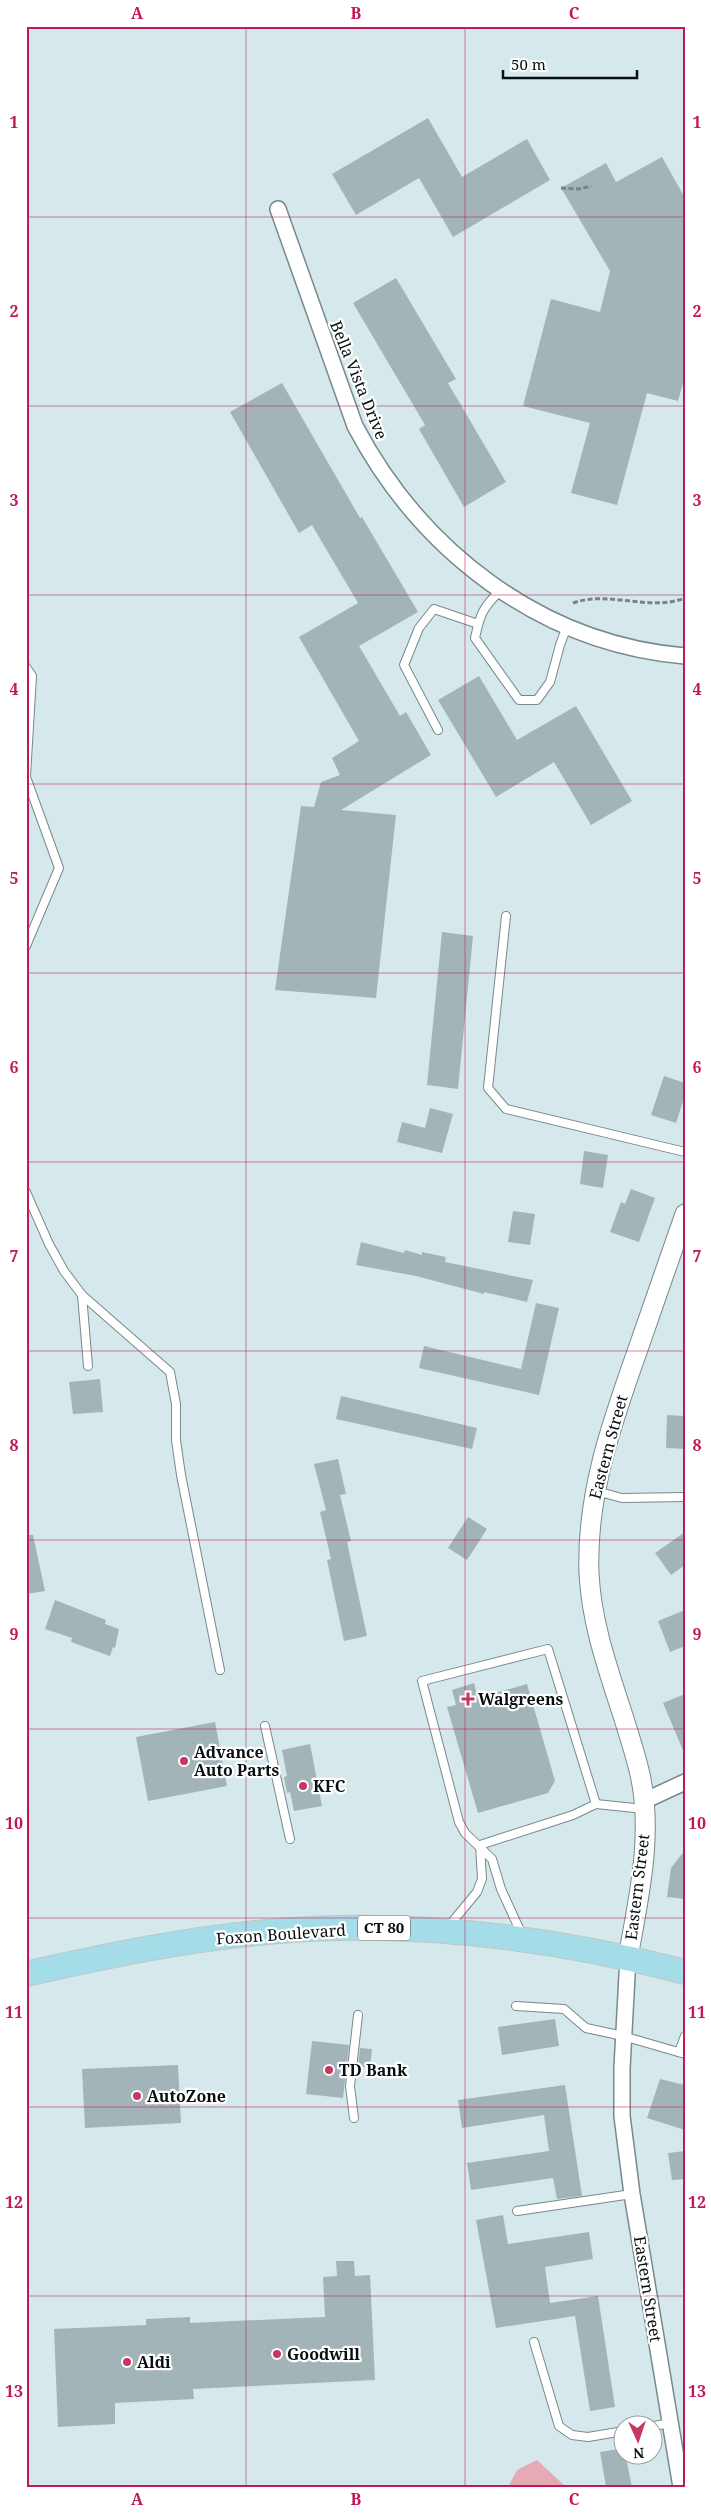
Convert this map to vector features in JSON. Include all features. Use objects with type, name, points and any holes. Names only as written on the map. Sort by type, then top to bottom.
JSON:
[{"type":"main road","name":"Foxon Boulevard","points":[[26,1974],[217,1938],[270,1932],[386,1928],[444,1931],[564,1944],[628,1957],[685,1972]]},
{"type":"street","name":"Bella Vista Drive","points":[[278,209],[352,417],[372,457],[424,526],[469,567],[524,606],[567,626],[628,646],[685,656]]},
{"type":"street","name":"Eastern Street","points":[[681,2487],[632,2194],[622,2116],[623,2036],[628,1957],[646,1830],[644,1805],[639,1770],[598,1628],[591,1584],[589,1535],[594,1490],[624,1388],[685,1214]]},
{"type":"street","points":[[644,1805],[685,1782]]},
{"type":"lane","points":[[501,590],[485,606],[475,638],[519,700],[537,700],[550,682],[567,626]]},
{"type":"lane","points":[[438,730],[404,665],[419,628],[434,608],[478,624]]},
{"type":"lane","points":[[26,667],[32,676],[26,776],[59,868],[26,946]]},
{"type":"lane","points":[[506,916],[488,1088],[506,1108],[685,1152]]},
{"type":"lane","points":[[26,1192],[49,1244],[64,1271],[82,1295],[170,1372],[176,1404],[176,1440],[181,1475],[220,1670]]},
{"type":"lane","points":[[82,1295],[88,1366]]},
{"type":"lane","points":[[594,1490],[622,1498],[685,1497]]},
{"type":"lane","points":[[524,1940],[501,1890],[492,1859],[480,1845],[465,1833],[460,1822],[422,1681],[548,1649],[596,1804]]},
{"type":"lane","points":[[265,1726],[290,1839]]},
{"type":"lane","points":[[480,1845],[573,1816],[596,1804],[644,1805]]},
{"type":"lane","points":[[444,1931],[476,1892],[482,1879],[480,1845]]},
{"type":"lane","points":[[516,2006],[564,2009],[586,2028],[623,2036],[682,2053],[685,2036]]},
{"type":"lane","points":[[354,2118],[350,2086],[358,2015]]},
{"type":"lane","points":[[517,2211],[632,2194]]},
{"type":"lane","points":[[534,2342],[559,2426],[572,2435],[588,2437],[614,2433]]},
{"type":"lane","points":[[664,2424],[670,2423]]},
{"type":"path","points":[[561,188],[578,189],[591,186]]},
{"type":"path","points":[[572,603],[601,598],[660,603],[674,602],[685,598]]},
{"type":"shaded area","points":[[537,2460],[566,2487],[508,2487],[517,2470]]},
{"type":"building","points":[[428,118],[462,177],[527,139],[550,180],[453,237],[419,178],[356,215],[332,174]]},
{"type":"building","points":[[662,157],[685,198],[685,376],[678,401],[647,393],[617,505],[571,493],[590,423],[523,406],[551,299],[600,312],[610,271],[561,188],[606,163],[616,182]]},
{"type":"building","points":[[396,278],[456,379],[448,383],[506,482],[464,507],[419,429],[425,425],[353,303]]},
{"type":"building","points":[[282,383],[360,518],[362,517],[418,612],[359,646],[400,716],[406,712],[431,755],[341,810],[396,815],[376,998],[275,990],[301,806],[314,807],[321,782],[340,775],[332,758],[359,741],[299,637],[358,603],[312,525],[299,533],[230,412]]},
{"type":"building","points":[[479,676],[517,740],[576,706],[632,801],[591,825],[554,762],[496,797],[438,700]]},
{"type":"building","points":[[442,932],[473,936],[458,1089],[427,1085]]},
{"type":"building","points":[[664,1076],[685,1083],[685,1095],[676,1123],[651,1115]]},
{"type":"building","points":[[430,1108],[453,1114],[442,1153],[397,1142],[402,1122],[425,1128]]},
{"type":"building","points":[[584,1151],[608,1155],[603,1188],[580,1184]]},
{"type":"building","points":[[631,1189],[655,1198],[639,1242],[610,1232],[621,1202],[625,1204]]},
{"type":"building","points":[[513,1211],[535,1214],[530,1245],[508,1242]]},
{"type":"building","points":[[361,1242],[404,1253],[405,1250],[422,1255],[422,1252],[446,1257],[445,1262],[533,1280],[527,1302],[484,1292],[484,1294],[416,1276],[356,1265]]},
{"type":"building","points":[[536,1303],[559,1308],[539,1395],[419,1368],[424,1346],[521,1369]]},
{"type":"building","points":[[100,1379],[103,1412],[73,1414],[69,1382]]},
{"type":"building","points":[[341,1396],[477,1428],[472,1449],[336,1419]]},
{"type":"building","points":[[667,1415],[685,1416],[685,1449],[666,1448]]},
{"type":"building","points":[[338,1459],[346,1494],[340,1495],[351,1541],[347,1542],[367,1636],[344,1641],[327,1560],[331,1559],[320,1512],[326,1510],[314,1464]]},
{"type":"building","points":[[468,1517],[487,1529],[467,1560],[448,1548]]},
{"type":"building","points":[[685,1532],[685,1565],[671,1575],[655,1553]]},
{"type":"building","points":[[26,1535],[33,1535],[45,1591],[26,1594]]},
{"type":"building","points":[[55,1600],[106,1620],[105,1624],[119,1629],[115,1648],[113,1647],[110,1656],[71,1642],[72,1638],[45,1629]]},
{"type":"building","points":[[685,1610],[685,1646],[670,1652],[658,1621]]},
{"type":"building","name":"Walgreens","points":[[474,1683],[478,1698],[527,1684],[555,1781],[548,1793],[478,1813],[447,1707],[456,1705],[452,1690]]},
{"type":"building","points":[[685,1694],[685,1755],[663,1703]]},
{"type":"building","points":[[215,1722],[227,1786],[148,1801],[136,1737]]},
{"type":"building","points":[[310,1744],[322,1806],[294,1811],[290,1792],[287,1793],[284,1777],[287,1776],[282,1750]]},
{"type":"building","points":[[685,1850],[685,1899],[667,1897],[671,1868]]},
{"type":"building","points":[[555,2019],[559,2046],[502,2055],[498,2027]]},
{"type":"building","points":[[312,2041],[349,2045],[343,2098],[306,2094]]},
{"type":"building","points":[[360,2048],[372,2049],[370,2068],[358,2066]]},
{"type":"building","points":[[178,2065],[181,2123],[85,2128],[82,2069]]},
{"type":"building","points":[[660,2079],[685,2085],[685,2130],[647,2118]]},
{"type":"building","points":[[565,2085],[582,2196],[557,2199],[553,2178],[471,2190],[467,2163],[549,2151],[544,2115],[462,2128],[458,2100]]},
{"type":"building","points":[[685,2151],[685,2179],[672,2180],[668,2153]]},
{"type":"building","points":[[503,2215],[508,2244],[589,2232],[593,2259],[545,2267],[550,2303],[598,2296],[615,2407],[590,2411],[575,2316],[496,2328],[476,2220]]},
{"type":"building","points":[[336,2261],[354,2261],[355,2276],[370,2275],[375,2380],[193,2389],[194,2399],[115,2403],[115,2424],[58,2427],[54,2329],[146,2325],[146,2319],[190,2317],[190,2323],[325,2317],[323,2277],[337,2276]]},
{"type":"building","points":[[614,2450],[614,2466],[628,2466],[632,2487],[606,2487],[600,2452]]},
{"type":"place","name":"Walgreens","points":[[468,1699]]},
{"type":"place","name":"Advance Auto Parts","points":[[184,1761]]},
{"type":"place","name":"KFC","points":[[303,1786]]},
{"type":"place","name":"TD Bank","points":[[329,2070]]},
{"type":"place","name":"AutoZone","points":[[137,2096]]},
{"type":"place","name":"Goodwill","points":[[277,2354]]},
{"type":"place","name":"Aldi","points":[[127,2362]]}]
